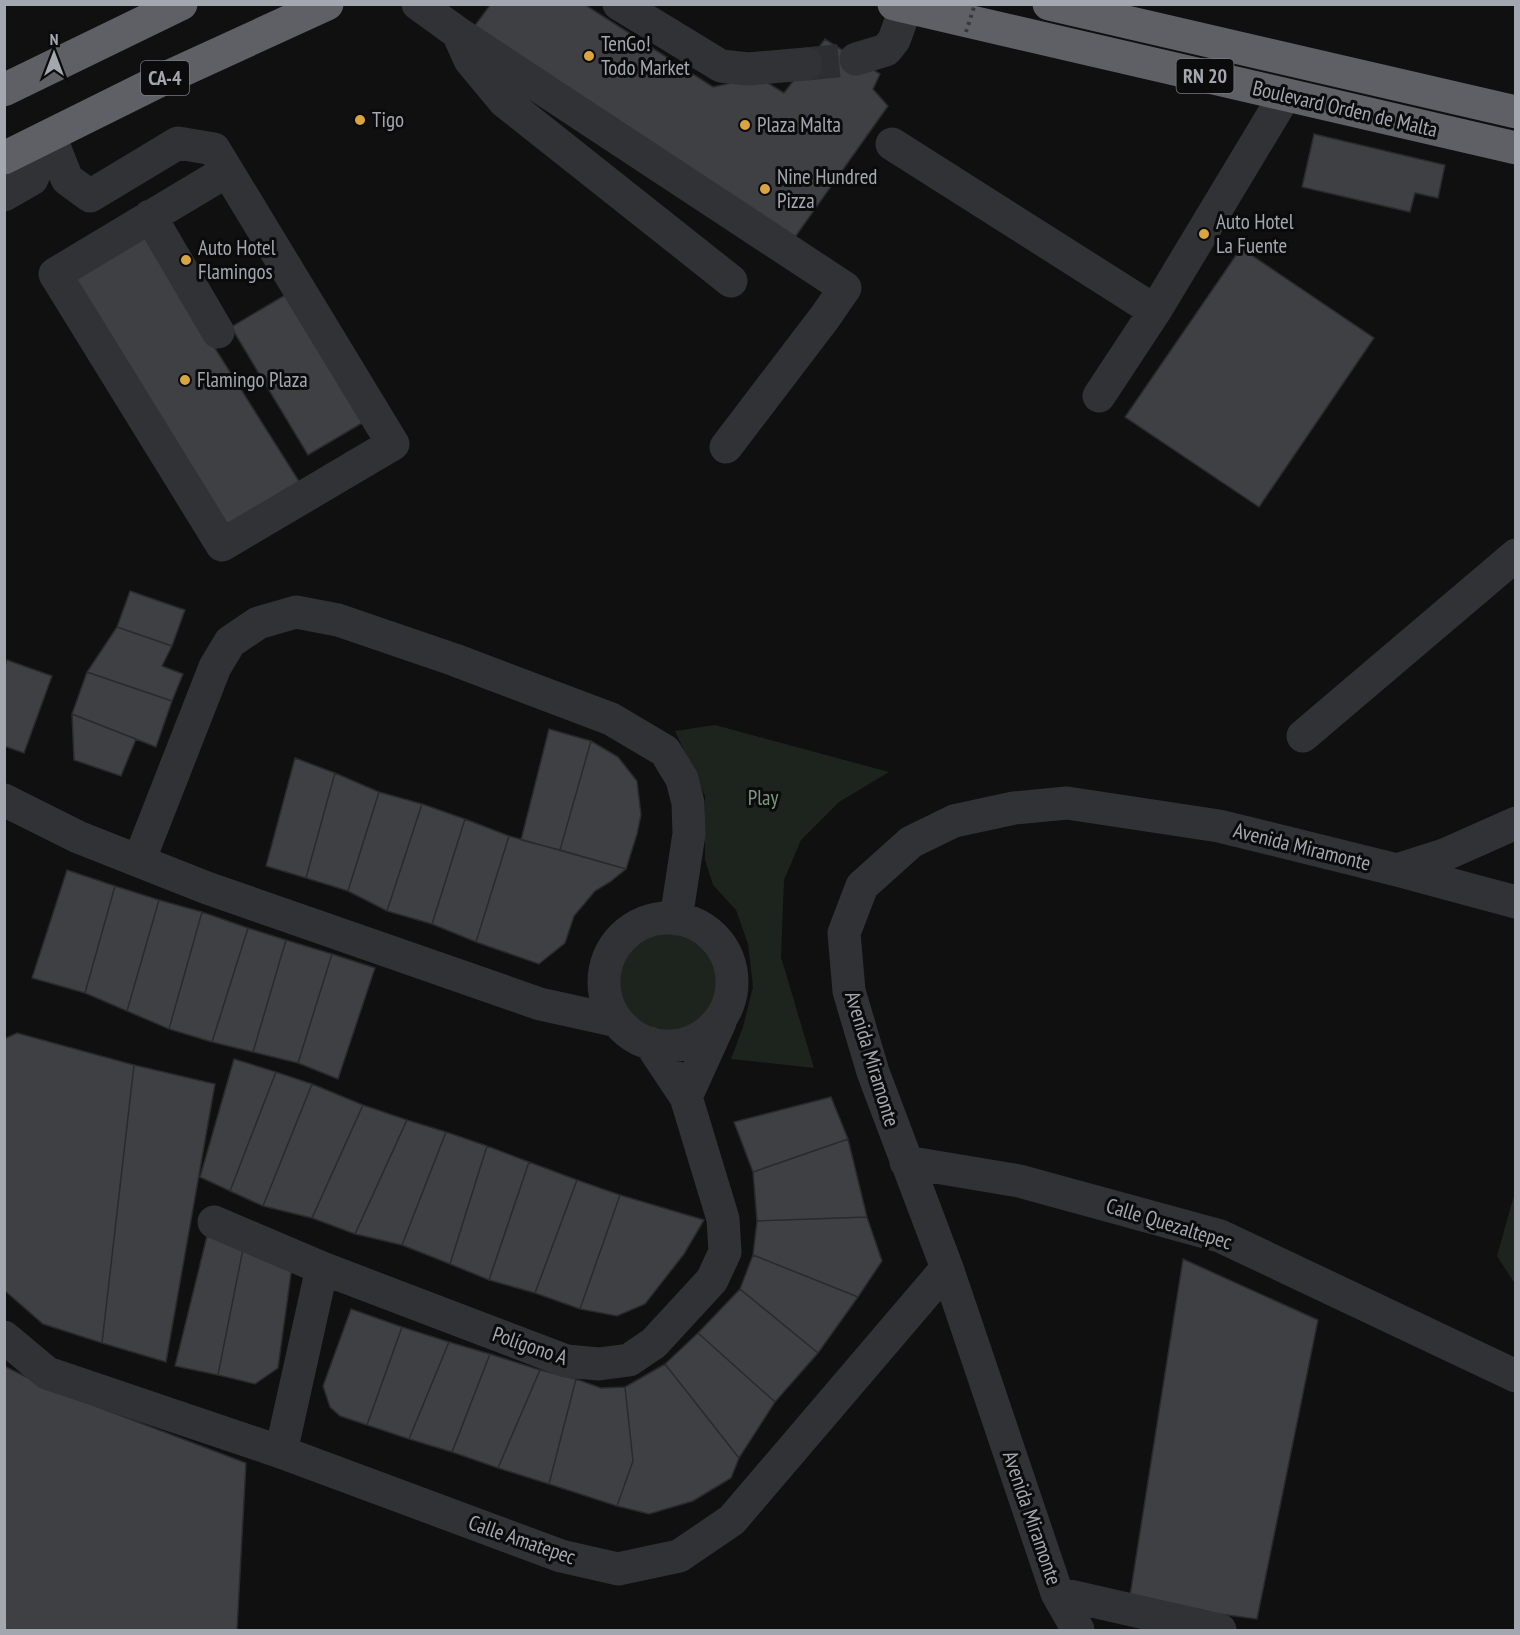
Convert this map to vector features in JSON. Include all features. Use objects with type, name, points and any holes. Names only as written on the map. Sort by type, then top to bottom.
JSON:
[{"type":"highway","points":[[4,90],[181,4]]},
{"type":"highway","name":"CA-4","points":[[4,158],[159,81],[327,4]]},
{"type":"highway","name":"Boulevard Orden de Malta","points":[[1049,4],[1515,112]]},
{"type":"highway","name":"Boulevard Orden de Malta","points":[[900,6],[1515,148]]},
{"type":"street","points":[[418,4],[458,33],[845,288],[726,447]]},
{"type":"street","points":[[619,4],[721,66],[747,69],[806,64]]},
{"type":"street","points":[[856,59],[886,50],[894,40],[900,6]]},
{"type":"street","points":[[458,33],[470,60],[504,101],[731,280]]},
{"type":"street","points":[[1100,396],[1155,311],[1285,95]]},
{"type":"street","points":[[50,136],[67,179],[90,196],[178,143],[214,149],[393,444],[222,545],[54,273],[227,171]]},
{"type":"street","points":[[4,195],[32,179],[50,136]]},
{"type":"street","points":[[892,144],[1155,311]]},
{"type":"street","points":[[150,216],[218,332]]},
{"type":"street","points":[[1303,736],[1515,555]]},
{"type":"street","points":[[139,861],[215,667],[230,642],[258,623],[296,612],[338,620],[555,697],[612,719],[665,751],[682,779],[688,803],[689,834],[676,919]]},
{"type":"street","points":[[4,800],[78,837],[207,888],[540,1004],[617,1021]]},
{"type":"street","name":"Avenida Miramonte","points":[[1078,1630],[1057,1593],[947,1268],[873,1072],[849,991],[844,933],[862,886],[911,842],[954,821],[1014,808],[1067,803],[1219,826],[1513,898]]},
{"type":"street","points":[[1397,870],[1444,855],[1515,823]]},
{"type":"street","points":[[540,1004],[567,995],[585,985],[614,946],[629,931],[646,922],[667,918],[687,920],[705,929],[720,943],[729,962],[733,980],[730,999],[686,1097]]},
{"type":"street","points":[[614,946],[606,964],[604,984],[608,1004],[617,1021],[632,1035],[650,1043],[671,1046],[691,1042],[709,1032],[722,1016]]},
{"type":"street","name":"Polígono A","points":[[214,1222],[322,1269],[566,1361],[599,1364],[629,1360],[654,1343],[712,1280],[725,1252],[723,1219],[686,1097],[650,1043]]},
{"type":"street","name":"Calle Quezaltepec","points":[[906,1162],[1019,1181],[1220,1236],[1515,1376]]},
{"type":"street","name":"Calle Amatepec","points":[[4,1337],[47,1373],[281,1452],[561,1556],[618,1569],[679,1556],[732,1520],[947,1268]]},
{"type":"street","points":[[281,1452],[322,1269]]},
{"type":"street","points":[[1057,1593],[1220,1630]]},
{"type":"path","points":[[966,32],[975,4]]},
{"type":"green space","name":"Play","points":[[715,725],[889,772],[839,802],[801,840],[784,880],[781,957],[814,1068],[731,1059],[743,1027],[753,987],[748,944],[736,910],[713,885],[705,860],[705,796],[675,731]]},
{"type":"green space","points":[[668,933],[687,936],[703,947],[714,963],[717,982],[714,1001],[703,1017],[687,1028],[668,1031],[649,1028],[633,1017],[622,1001],[619,982],[622,963],[633,947],[649,936]]},
{"type":"green space","points":[[1515,1192],[1516,1284],[1497,1256]]},
{"type":"building","name":"Plaza Malta","points":[[491,4],[584,4],[713,87],[758,77],[784,93],[825,39],[880,74],[873,89],[888,106],[793,240],[473,28]]},
{"type":"building","points":[[1314,134],[1445,165],[1438,198],[1415,193],[1410,212],[1302,187]]},
{"type":"building","name":"Flamingo Plaza","points":[[141,231],[302,486],[229,530],[69,274]]},
{"type":"building","points":[[1241,248],[1374,338],[1259,507],[1125,417]]},
{"type":"building","points":[[292,291],[369,419],[308,455],[231,327]]},
{"type":"building","points":[[130,591],[185,610],[172,646],[117,627]]},
{"type":"building","points":[[117,627],[172,646],[162,666],[183,674],[172,701],[87,672]]},
{"type":"building","points":[[7,660],[52,676],[24,753],[4,746],[4,668]]},
{"type":"building","points":[[87,672],[172,701],[156,747],[72,714]]},
{"type":"building","points":[[72,714],[136,739],[121,776],[74,760]]},
{"type":"building","points":[[549,729],[591,741],[560,850],[521,840]]},
{"type":"building","points":[[591,741],[618,757],[637,781],[641,815],[626,869],[560,850]]},
{"type":"building","points":[[295,758],[335,773],[306,878],[266,866]]},
{"type":"building","points":[[335,773],[379,792],[348,891],[306,878]]},
{"type":"building","points":[[379,792],[422,804],[387,911],[348,891]]},
{"type":"building","points":[[422,804],[465,819],[432,924],[387,911]]},
{"type":"building","points":[[465,819],[509,836],[476,942],[432,924]]},
{"type":"building","points":[[509,836],[626,869],[595,891],[574,916],[565,943],[539,964],[476,942]]},
{"type":"building","points":[[67,870],[115,886],[85,993],[32,978]]},
{"type":"building","points":[[115,886],[159,900],[127,1011],[85,993]]},
{"type":"building","points":[[159,900],[202,912],[169,1029],[127,1011]]},
{"type":"building","points":[[202,912],[248,928],[212,1042],[169,1029]]},
{"type":"building","points":[[248,928],[286,940],[253,1052],[212,1042]]},
{"type":"building","points":[[286,940],[332,954],[298,1063],[253,1052]]},
{"type":"building","points":[[332,954],[375,968],[338,1079],[298,1063]]},
{"type":"building","points":[[17,1033],[134,1065],[102,1343],[43,1324],[4,1290],[4,1039]]},
{"type":"building","points":[[234,1059],[276,1072],[230,1191],[200,1177]]},
{"type":"building","points":[[134,1065],[215,1084],[166,1362],[102,1343]]},
{"type":"building","points":[[276,1072],[312,1084],[263,1206],[230,1191]]},
{"type":"building","points":[[312,1084],[363,1105],[312,1218],[263,1206]]},
{"type":"building","points":[[831,1097],[848,1139],[753,1172],[734,1122]]},
{"type":"building","points":[[363,1105],[407,1120],[355,1234],[312,1218]]},
{"type":"building","points":[[407,1120],[446,1132],[402,1245],[355,1234]]},
{"type":"building","points":[[446,1132],[487,1146],[450,1264],[402,1245]]},
{"type":"building","points":[[848,1139],[867,1217],[757,1221],[753,1172]]},
{"type":"building","points":[[487,1146],[529,1162],[489,1280],[450,1264]]},
{"type":"building","points":[[529,1162],[577,1180],[535,1293],[489,1280]]},
{"type":"building","points":[[577,1180],[620,1195],[580,1309],[535,1293]]},
{"type":"building","points":[[620,1195],[704,1220],[684,1254],[645,1304],[617,1316],[580,1309]]},
{"type":"building","points":[[867,1217],[882,1261],[858,1297],[753,1255],[757,1221]]},
{"type":"building","points":[[208,1232],[244,1244],[218,1375],[175,1366]]},
{"type":"building","points":[[244,1244],[293,1259],[278,1368],[255,1384],[218,1375]]},
{"type":"building","points":[[753,1255],[858,1297],[818,1353],[740,1289]]},
{"type":"building","points":[[1183,1259],[1318,1320],[1257,1619],[1129,1602]]},
{"type":"building","points":[[740,1289],[818,1353],[775,1402],[698,1333]]},
{"type":"building","points":[[351,1309],[402,1327],[367,1425],[340,1416],[330,1407],[323,1386]]},
{"type":"building","points":[[402,1327],[449,1342],[409,1439],[367,1425]]},
{"type":"building","points":[[698,1333],[775,1402],[739,1458],[665,1364]]},
{"type":"building","points":[[449,1342],[490,1354],[452,1452],[409,1439]]},
{"type":"building","points":[[490,1354],[540,1370],[498,1468],[452,1452]]},
{"type":"building","points":[[665,1364],[739,1458],[731,1478],[693,1501],[649,1514],[617,1506],[633,1461],[625,1387]]},
{"type":"building","points":[[4,1366],[51,1389],[246,1463],[237,1630],[4,1630]]},
{"type":"building","points":[[540,1370],[576,1379],[549,1484],[498,1468]]},
{"type":"building","points":[[576,1379],[601,1388],[625,1387],[633,1461],[617,1506],[549,1484]]},
{"type":"tunnel","points":[[806,64],[856,59]]},
{"type":"place","name":"TenGo! Todo Market","points":[[589,56]]},
{"type":"place","name":"Tigo","points":[[360,120]]},
{"type":"place","name":"Plaza Malta","points":[[745,125]]},
{"type":"place","name":"Nine Hundred Pizza","points":[[765,189]]},
{"type":"place","name":"Auto Hotel La Fuente","points":[[1204,234]]},
{"type":"place","name":"Auto Hotel Flamingos","points":[[186,260]]},
{"type":"place","name":"Flamingo Plaza","points":[[185,380]]}]
